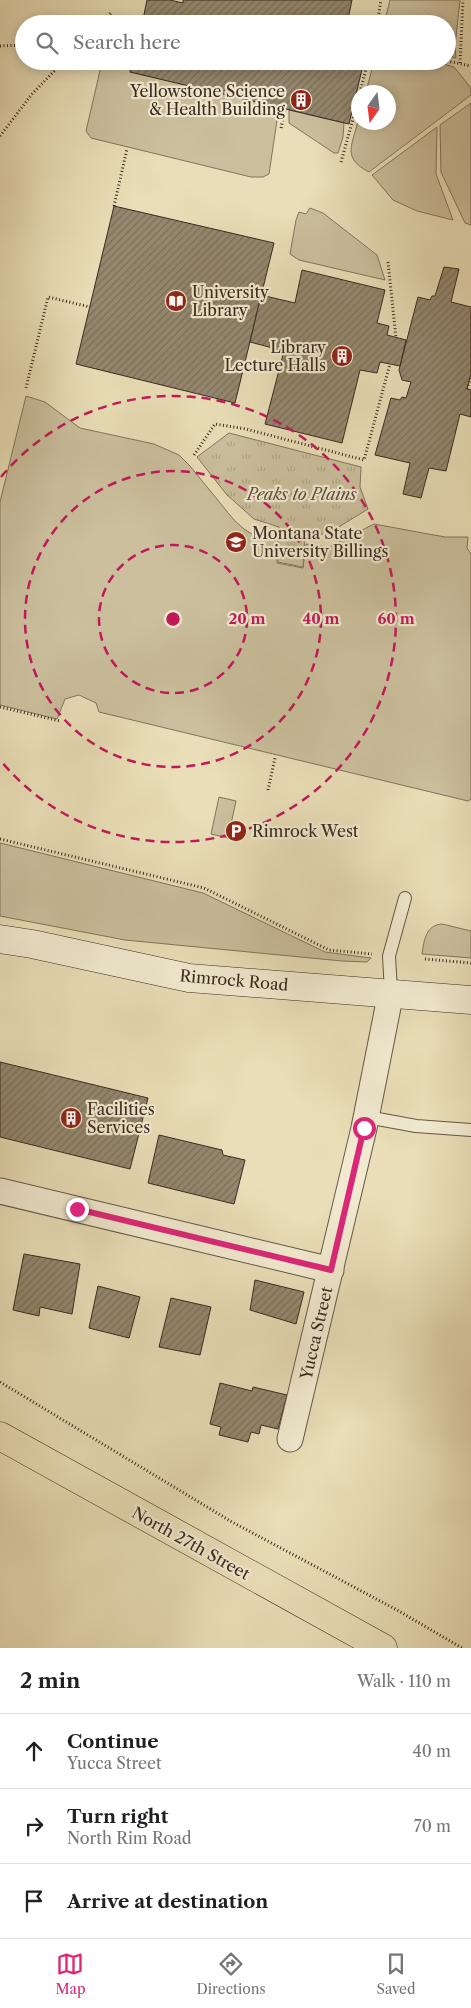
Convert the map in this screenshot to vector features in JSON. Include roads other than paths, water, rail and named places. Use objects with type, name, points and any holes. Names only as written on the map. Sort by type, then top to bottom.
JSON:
[{"type":"main road","name":"Rimrock Road","points":[[0,939],[32,944],[189,978],[390,992],[471,1000]]},
{"type":"main road","points":[[0,1430],[30,1454]]},
{"type":"main road","name":"North 27th Street","points":[[0,1436],[383,1648]]},
{"type":"street","name":"Yucca Street","points":[[290,1440],[367,1117],[390,992]]},
{"type":"street","points":[[0,1191],[331,1270]]},
{"type":"lane","points":[[390,992],[390,956],[405,898]]},
{"type":"lane","points":[[367,1117],[416,1126],[471,1130]]},
{"type":"place","name":"Yellowstone Science & Health Building","points":[[301,100]]},
{"type":"place","name":"University Library","points":[[176,301]]},
{"type":"place","name":"Library Lecture Halls","points":[[342,356]]},
{"type":"place","name":"Montana State University Billings","points":[[236,542]]},
{"type":"place","name":"Rimrock West","points":[[236,831]]},
{"type":"place","name":"Facilities Services","points":[[71,1118]]},
{"type":"park label","name":"Peaks to Plains","points":[[302,494]]}]
